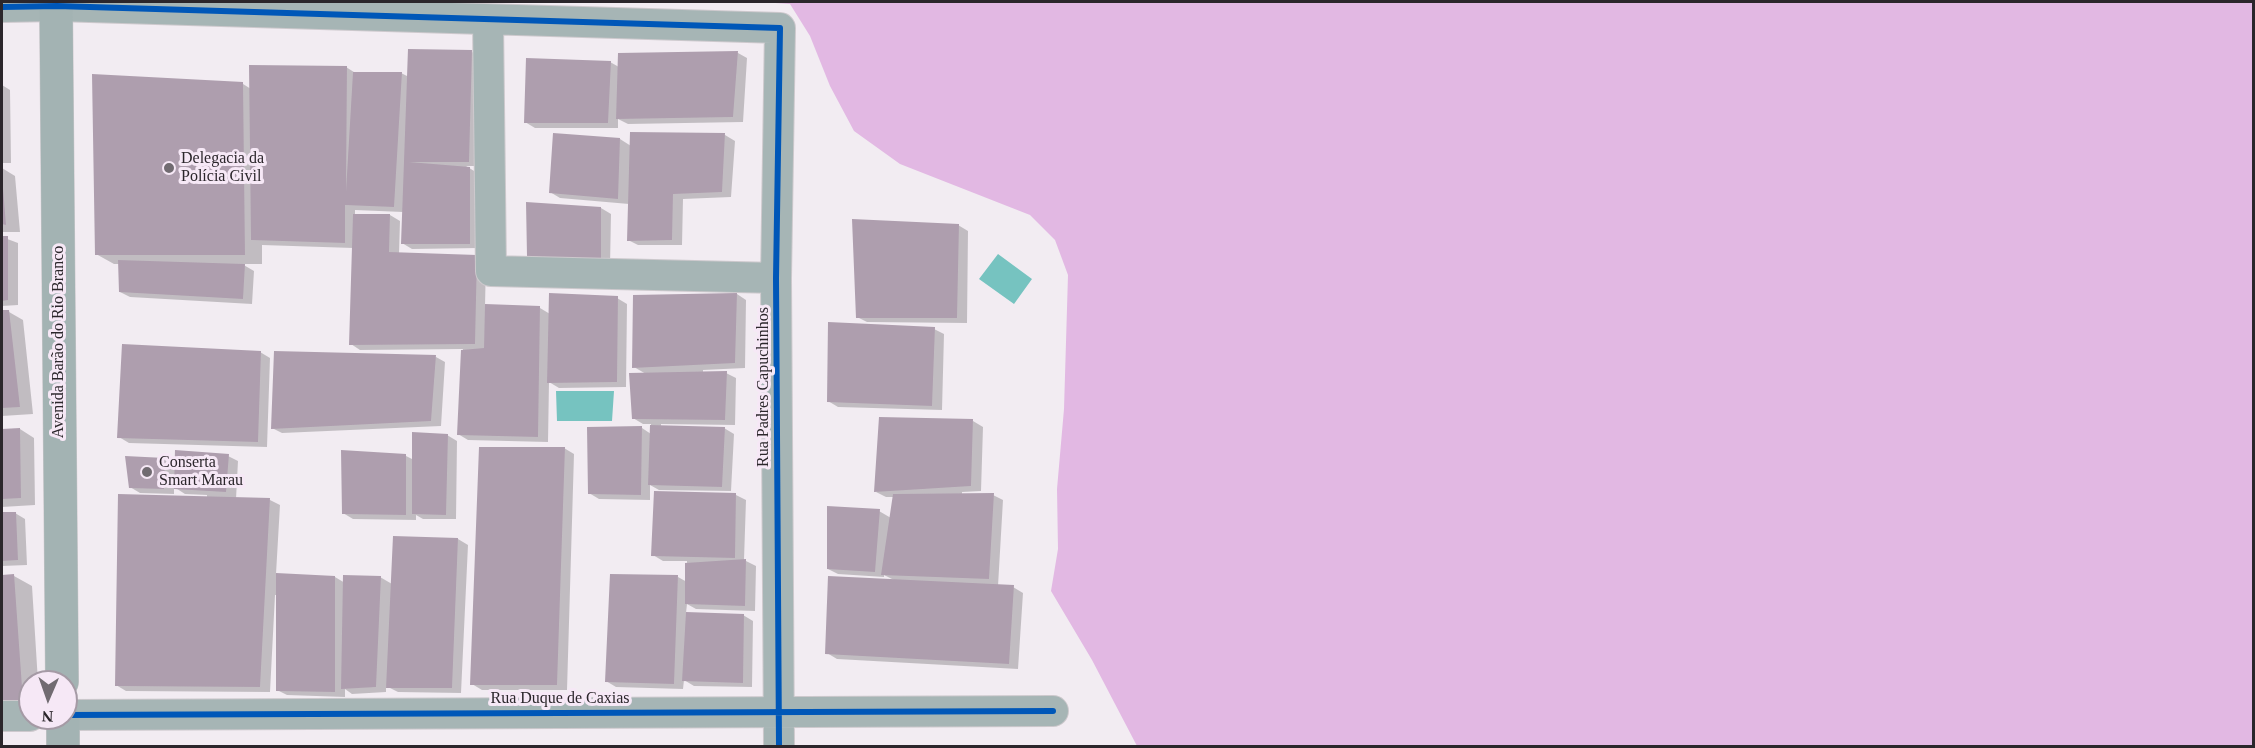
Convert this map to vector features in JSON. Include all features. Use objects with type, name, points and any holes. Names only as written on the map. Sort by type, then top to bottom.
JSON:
[{"type":"main road","name":"Avenida Barão do Rio Branco","points":[[57,4],[62,670]]},
{"type":"main road","points":[[63,730],[63,747]]},
{"type":"street","points":[[2,7],[57,4],[488,21],[490,271],[776,278]]},
{"type":"street","name":"Rua Padres Capuchinhos","points":[[488,21],[780,28],[776,278],[779,747]]},
{"type":"street","name":"Rua Duque de Caxias","points":[[78,715],[1053,711]]},
{"type":"street","points":[[2,716],[18,716]]},
{"type":"shaded area","points":[[761,2],[2253,2],[2253,746],[1137,746],[1092,660],[1051,591],[1058,549],[1057,489],[1064,409],[1068,275],[1055,240],[1030,215],[900,164],[854,131],[830,86],[810,36],[790,4]]},
{"type":"water","points":[[998,254],[1032,279],[1014,304],[979,279]]},
{"type":"water","points":[[556,391],[614,391],[612,421],[557,421]]},
{"type":"building","points":[[408,49],[472,50],[469,162],[409,162],[470,167],[470,244],[401,244]]},
{"type":"building","points":[[738,51],[733,117],[616,119],[618,53]]},
{"type":"building","points":[[526,58],[611,61],[608,123],[524,123]]},
{"type":"building","points":[[249,65],[347,66],[346,191],[353,72],[402,72],[394,207],[345,205],[345,243],[251,240]]},
{"type":"building","name":"Delegacia da Polícia Civil","points":[[92,74],[243,82],[245,255],[95,255]]},
{"type":"building","points":[[630,132],[725,133],[722,192],[673,194],[672,240],[627,241]]},
{"type":"building","points":[[553,133],[620,138],[618,199],[549,193]]},
{"type":"building","points":[[3,188],[6,225],[2,224]]},
{"type":"building","points":[[526,202],[601,207],[601,261],[527,256]]},
{"type":"building","points":[[353,214],[390,214],[389,252],[477,255],[475,344],[349,345]]},
{"type":"building","points":[[852,219],[959,224],[957,318],[856,318]]},
{"type":"building","points":[[2,236],[8,236],[8,300],[2,301]]},
{"type":"building","points":[[118,260],[245,264],[243,299],[119,292]]},
{"type":"building","points":[[549,293],[618,296],[617,382],[547,383]]},
{"type":"building","points":[[737,293],[735,363],[632,368],[633,295]]},
{"type":"building","points":[[485,304],[540,306],[538,437],[457,435],[461,350],[484,348]]},
{"type":"building","points":[[2,310],[9,310],[20,407],[2,408]]},
{"type":"building","points":[[828,322],[935,327],[932,406],[827,402]]},
{"type":"building","points":[[122,344],[261,351],[258,442],[117,438]]},
{"type":"building","points":[[274,351],[436,355],[431,421],[271,429]]},
{"type":"building","points":[[727,371],[725,420],[632,419],[629,373]]},
{"type":"building","points":[[879,417],[973,419],[971,486],[874,492]]},
{"type":"building","points":[[650,425],[725,427],[722,487],[648,485]]},
{"type":"building","points":[[642,426],[641,495],[588,494],[587,427]]},
{"type":"building","points":[[20,428],[21,498],[2,499],[2,429]]},
{"type":"building","points":[[412,432],[448,434],[446,515],[412,514]]},
{"type":"building","points":[[479,447],[565,447],[557,685],[470,685]]},
{"type":"building","points":[[175,450],[229,454],[226,492],[174,489]]},
{"type":"building","points":[[341,450],[406,454],[406,515],[342,514]]},
{"type":"building","points":[[125,456],[165,458],[164,489],[129,488]]},
{"type":"building","points":[[654,491],[736,493],[735,558],[651,556]]},
{"type":"building","points":[[994,493],[989,579],[881,575],[893,494]]},
{"type":"building","points":[[118,494],[270,498],[260,687],[115,686]]},
{"type":"building","points":[[827,506],[880,509],[875,572],[827,569]]},
{"type":"building","points":[[2,512],[16,512],[18,560],[2,561]]},
{"type":"building","points":[[393,536],[458,538],[452,688],[386,688]]},
{"type":"building","points":[[746,559],[745,606],[685,604],[685,563]]},
{"type":"building","points":[[276,573],[335,576],[335,692],[276,691]]},
{"type":"building","points":[[14,574],[21,670],[18,670],[18,701],[2,702],[2,575]]},
{"type":"building","points":[[610,574],[678,575],[674,684],[605,682]]},
{"type":"building","points":[[343,575],[381,576],[376,687],[341,689]]},
{"type":"building","points":[[828,576],[1014,585],[1009,664],[825,654]]},
{"type":"building","points":[[686,612],[744,614],[743,683],[682,681]]},
{"type":"cycle path","points":[[2,7],[57,6],[780,28],[776,278],[779,746]]},
{"type":"cycle path","points":[[78,715],[1053,711]]},
{"type":"place","name":"Delegacia da Polícia Civil","points":[[169,168]]},
{"type":"place","name":"Conserta Smart Marau","points":[[147,472]]}]
